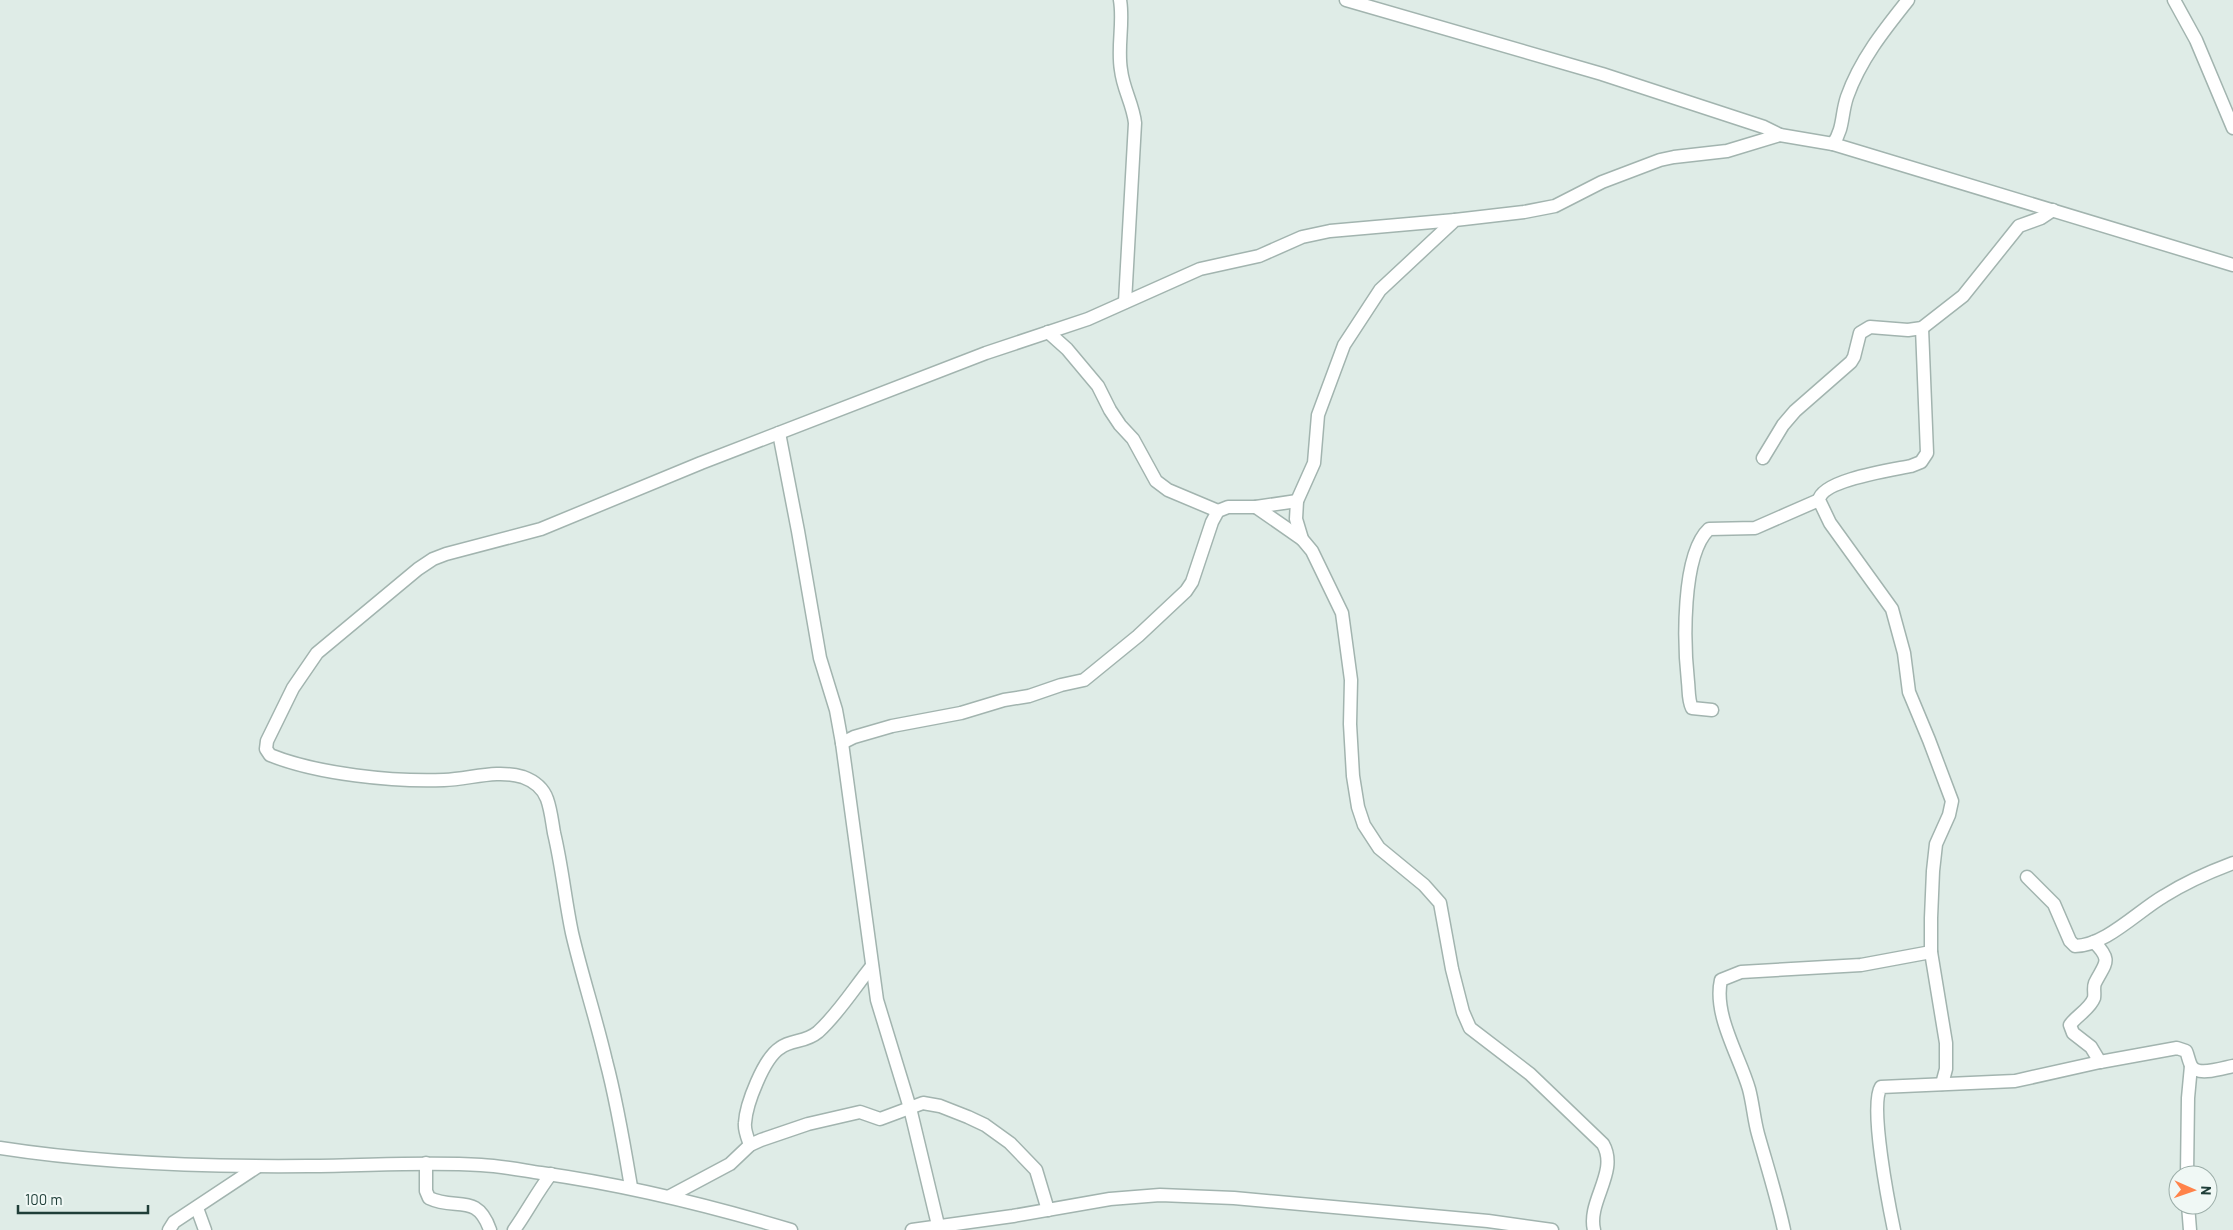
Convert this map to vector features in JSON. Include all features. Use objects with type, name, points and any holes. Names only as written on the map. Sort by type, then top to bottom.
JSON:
[{"type":"street","points":[[1120,0],[1122,17],[1120,70],[1134,110],[1135,123],[1125,302]]},
{"type":"street","points":[[1346,0],[1602,74],[1764,127],[1780,135],[1832,144],[2233,265]]},
{"type":"street","points":[[1832,144],[1841,130],[1847,98],[1860,66],[1877,39],[1908,0]]},
{"type":"street","points":[[2174,0],[2196,40],[2233,128]]},
{"type":"street","points":[[631,1187],[609,1071],[572,932],[558,849],[548,801],[543,791],[536,784],[524,778],[507,774],[496,773],[444,780],[415,779],[344,773],[304,766],[270,755],[266,749],[267,741],[293,688],[317,653],[433,559],[462,549],[541,529],[779,433],[986,353],[1088,319],[1200,269],[1259,256],[1302,237],[1330,231],[1455,220],[1524,212],[1555,206],[1602,182],[1660,160],[1674,156],[1727,151],[1780,135]]},
{"type":"street","points":[[1763,458],[1783,426],[1795,412],[1851,362],[1860,333],[1870,327],[1908,330],[1922,328],[1963,296],[2019,226],[2041,218],[2053,210]]},
{"type":"street","points":[[1302,539],[1296,519],[1297,501],[1314,462],[1318,414],[1344,345],[1380,290],[1455,220]]},
{"type":"street","points":[[1712,710],[1692,708],[1686,670],[1687,595],[1699,543],[1709,529],[1755,528],[1819,500],[1822,492],[1835,484],[1922,462],[1928,453],[1922,328]]},
{"type":"street","points":[[1048,332],[1067,349],[1098,386],[1110,410],[1141,451],[1148,470],[1156,481],[1176,494],[1218,511]]},
{"type":"street","points":[[779,433],[820,658],[836,710],[842,743],[853,811],[877,1000],[910,1108],[938,1225]]},
{"type":"street","points":[[1819,500],[1830,523],[1892,609],[1904,653],[1909,692],[1930,740],[1952,801],[1949,815],[1939,835],[1934,858],[1931,952],[1946,1042],[1946,1069],[1942,1084]]},
{"type":"street","points":[[842,743],[854,737],[892,726],[961,713],[1084,680],[1138,636],[1186,591],[1192,582],[1212,522],[1218,511],[1228,507],[1256,507],[1297,501]]},
{"type":"street","points":[[1256,507],[1302,539],[1312,551],[1342,613],[1352,680],[1350,724],[1353,776],[1358,807],[1364,825],[1379,848],[1424,885],[1440,904],[1452,969],[1463,1012],[1470,1028],[1530,1074],[1603,1144],[1608,1159],[1593,1218],[1594,1230]]},
{"type":"street","points":[[2027,877],[2054,904],[2070,941],[2075,946],[2083,946],[2094,942],[2163,896],[2197,878],[2233,863]]},
{"type":"street","points":[[2094,942],[2103,951],[2106,958],[2105,967],[2096,982],[2090,1005],[2070,1025],[2073,1033],[2091,1047],[2100,1062]]},
{"type":"street","points":[[1784,1230],[1772,1178],[1757,1131],[1749,1088],[1722,1011],[1719,986],[1721,980],[1741,972],[1861,965],[1931,952]]},
{"type":"street","points":[[750,1145],[744,1125],[747,1112],[770,1057],[786,1044],[806,1040],[818,1032],[872,966]]},
{"type":"street","points":[[1894,1230],[1888,1204],[1880,1141],[1878,1091],[1881,1086],[2015,1081],[2100,1062],[2177,1048],[2186,1051],[2197,1068]]},
{"type":"street","points":[[2197,1068],[2233,1066]]},
{"type":"street","points":[[2187,1165],[2190,1080],[2197,1068]]},
{"type":"street","points":[[670,1196],[730,1164],[750,1145],[808,1124],[860,1112],[880,1119],[923,1103],[940,1106],[985,1125],[1000,1135],[1036,1170],[1048,1210]]},
{"type":"street","points":[[0,1148],[119,1161],[258,1167],[426,1163],[482,1165],[631,1187],[791,1230]]},
{"type":"street","points":[[426,1163],[426,1191],[430,1198],[439,1202],[471,1205],[477,1208],[487,1220],[490,1230]]},
{"type":"street","points":[[169,1230],[174,1222],[196,1208],[210,1196],[258,1167]]},
{"type":"street","points":[[514,1230],[527,1213],[537,1192],[551,1174]]},
{"type":"street","points":[[912,1230],[1110,1199],[1160,1195],[1194,1195],[1488,1221],[1552,1230]]},
{"type":"street","points":[[196,1208],[205,1230]]},
{"type":"street","points":[[2189,1215],[2190,1230]]}]
